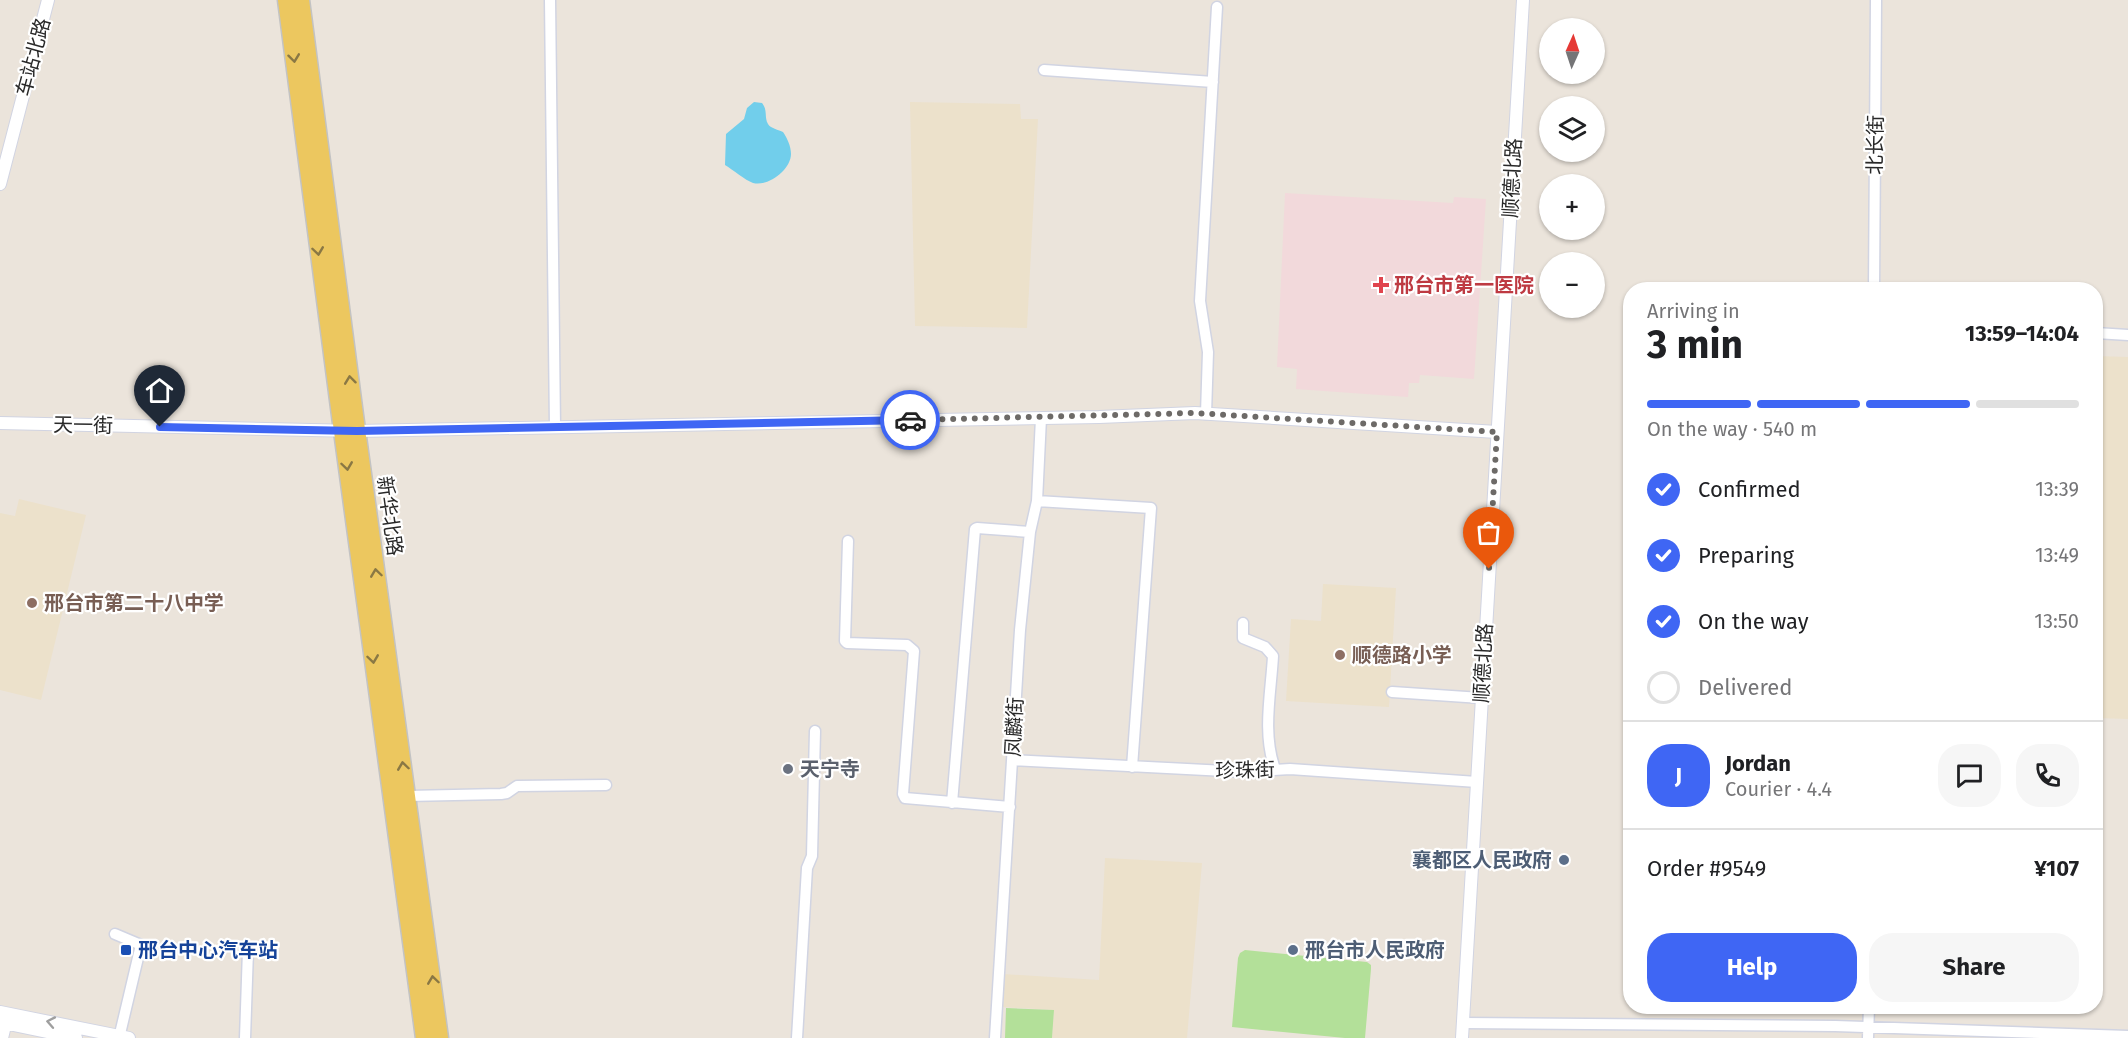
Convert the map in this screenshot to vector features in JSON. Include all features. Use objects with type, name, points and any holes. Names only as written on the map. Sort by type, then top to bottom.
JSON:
[{"type":"main road","name":"新华北路","points":[[286,0],[349,431],[407,796],[440,1038]]},
{"type":"main road","name":"新华北路","points":[[301,0],[349,431],[424,1038]]},
{"type":"street","name":"车站北路","points":[[0,184],[48,0]]},
{"type":"street","points":[[550,0],[555,427]]},
{"type":"street","name":"顺德北路","points":[[1462,1038],[1523,0]]},
{"type":"street","name":"北长街","points":[[1874,282],[1876,0]]},
{"type":"street","points":[[1206,414],[1208,352],[1200,301],[1217,6]]},
{"type":"street","points":[[1044,70],[1213,82]]},
{"type":"street","points":[[2103,333],[2128,335]]},
{"type":"street","name":"天一街","points":[[0,423],[349,431],[1041,418],[1176,413],[1497,432]]},
{"type":"street","name":"凤麟街","points":[[995,1038],[1020,630],[1030,532],[1037,501],[1041,418]]},
{"type":"street","points":[[1037,501],[1151,508],[1132,766]]},
{"type":"street","points":[[952,803],[975,530],[977,528],[1030,532]]},
{"type":"street","points":[[848,541],[845,640],[847,643],[907,645],[914,651],[903,794],[909,799],[1010,807]]},
{"type":"street","points":[[1243,623],[1243,638],[1265,647],[1273,656],[1268,739],[1269,753],[1275,769]]},
{"type":"street","points":[[1392,692],[1481,698]]},
{"type":"street","points":[[797,1038],[807,868],[812,856],[815,731]]},
{"type":"street","name":"珍珠街","points":[[1012,760],[1245,772],[1275,769],[1477,782]]},
{"type":"street","points":[[407,796],[501,794],[517,786],[606,785]]},
{"type":"street","points":[[9,1022],[122,1037],[141,945],[115,934]]},
{"type":"street","points":[[245,1038],[248,950]]},
{"type":"street","points":[[1868,1032],[1869,1014]]},
{"type":"street","points":[[2,1038],[9,1022]]},
{"type":"street","points":[[9,1022],[76,1038]]},
{"type":"street","points":[[1463,1023],[2128,1036]]},
{"type":"shaded area","points":[[910,102],[1020,104],[1021,119],[1038,119],[1027,328],[915,326]]},
{"type":"shaded area","name":"邢台市第一医院","points":[[1285,193],[1453,203],[1454,197],[1486,199],[1474,379],[1420,375],[1419,383],[1409,383],[1408,397],[1296,389],[1297,369],[1277,367]]},
{"type":"shaded area","points":[[2103,356],[2128,357],[2128,719],[2103,718]]},
{"type":"shaded area","name":"邢台市第二十八中学","points":[[19,499],[86,515],[41,700],[0,690],[0,513],[15,516]]},
{"type":"shaded area","name":"顺德路小学","points":[[1323,584],[1396,588],[1389,707],[1286,701],[1291,619],[1321,621]]},
{"type":"shaded area","points":[[1105,858],[1202,863],[1187,1038],[1052,1038],[1054,1010],[1001,1007],[1003,974],[1099,980]]},
{"type":"green space","points":[[1245,950],[1367,962],[1371,965],[1371,969],[1365,1038],[1232,1027],[1238,958]]},
{"type":"green space","points":[[1006,1008],[1054,1010],[1052,1038],[1005,1038]]},
{"type":"water","points":[[754,102],[762,103],[768,124],[783,132],[791,151],[790,160],[783,171],[772,180],[759,184],[750,182],[725,165],[726,134],[744,119],[747,108]]},
{"type":"way so far","points":[[910,420],[1195,413],[1497,432],[1489,569]]},
{"type":"place","name":"邢台市第一医院","points":[[1381,285]]},
{"type":"place","name":"邢台市第二十八中学","points":[[32,603]]},
{"type":"place","name":"顺德路小学","points":[[1340,655]]},
{"type":"place","name":"天宁寺","points":[[788,769]]},
{"type":"place","name":"襄都区人民政府","points":[[1564,860]]},
{"type":"place","name":"邢台中心汽车站","points":[[126,950]]},
{"type":"place","name":"邢台市人民政府","points":[[1293,950]]},
{"type":"route","points":[[160,427],[357,431],[910,420]]}]
